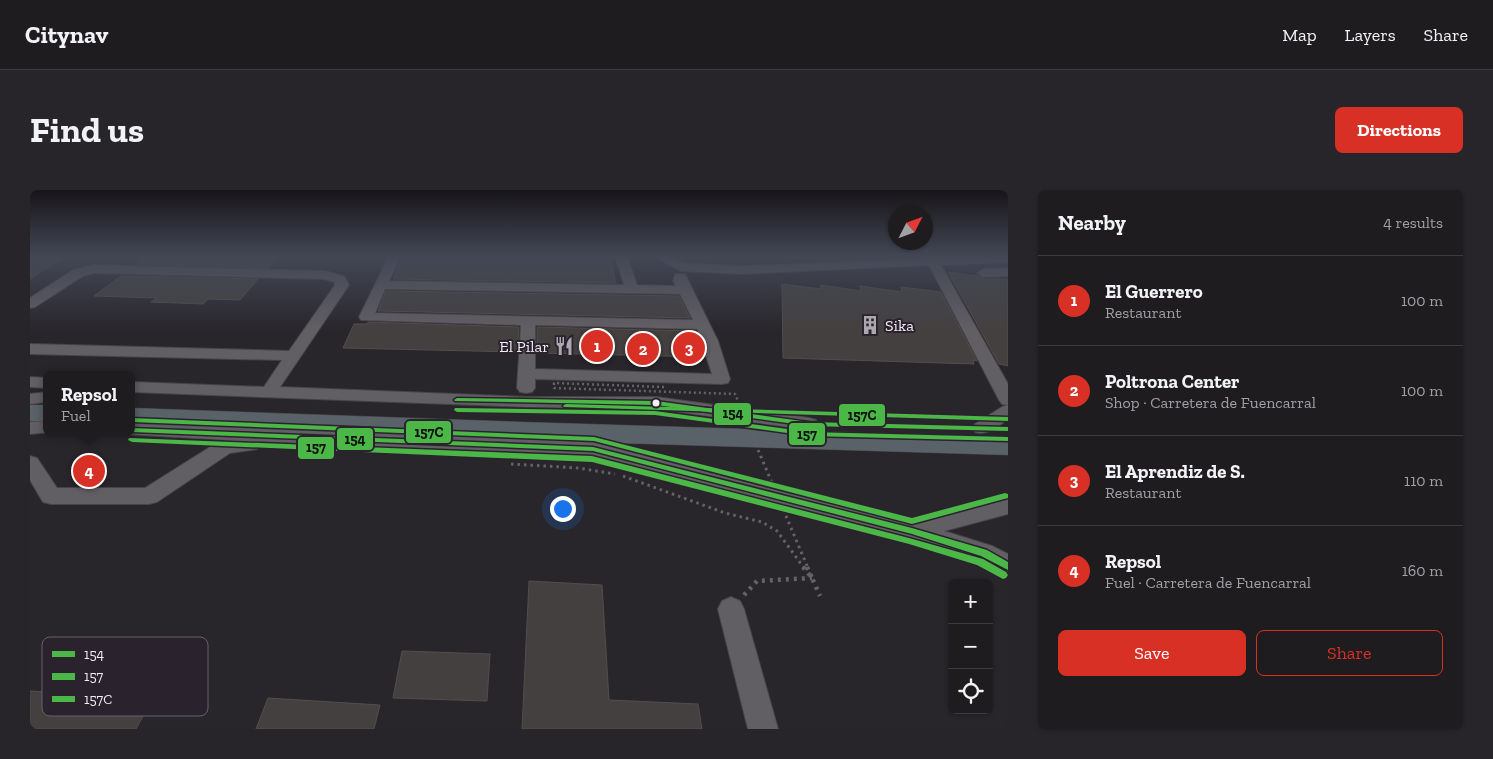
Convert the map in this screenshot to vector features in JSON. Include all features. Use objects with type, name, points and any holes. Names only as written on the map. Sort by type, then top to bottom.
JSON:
[{"type":"highway","points":[[30,399],[43,398]]},
{"type":"highway","points":[[135,402],[1008,429]]},
{"type":"highway","points":[[30,413],[43,414]]},
{"type":"highway","points":[[135,416],[1008,446]]},
{"type":"highway","points":[[593,449],[738,438]]},
{"type":"street","points":[[30,304],[65,281]]},
{"type":"street","points":[[268,393],[342,285],[340,281]]},
{"type":"street","points":[[382,281],[366,317],[703,325]]},
{"type":"street","points":[[629,281],[632,289]]},
{"type":"street","points":[[526,374],[722,380],[720,366],[703,325],[680,281]]},
{"type":"street","points":[[943,281],[1008,400]]},
{"type":"street","points":[[380,285],[684,290]]},
{"type":"street","points":[[526,402],[528,322]]},
{"type":"street","points":[[30,349],[295,356]]},
{"type":"street","points":[[30,382],[43,383]]},
{"type":"street","points":[[135,388],[526,402],[656,403],[809,424]]},
{"type":"street","points":[[982,428],[1008,411]]},
{"type":"street","points":[[30,428],[43,427]]},
{"type":"street","points":[[135,430],[593,449],[912,531],[984,553],[1008,566]]},
{"type":"street","points":[[30,463],[51,496],[149,496],[225,447],[300,438]]},
{"type":"street","points":[[912,531],[1008,506]]},
{"type":"street","points":[[731,609],[763,729]]},
{"type":"path","points":[[664,386],[554,383],[554,388],[735,394],[820,596]]},
{"type":"path","points":[[510,464],[578,468],[619,474],[725,513],[762,522],[777,531],[812,578]]},
{"type":"path","points":[[731,609],[757,581],[812,578]]},
{"type":"building","points":[[114,281],[256,281],[240,300],[208,299],[203,304],[151,302],[157,298],[94,296]]},
{"type":"building","points":[[513,281],[616,281],[616,283]]},
{"type":"building","points":[[953,281],[1008,281],[1008,366],[999,364]]},
{"type":"building","name":"Sika","points":[[782,284],[821,289],[821,285],[861,291],[860,286],[902,292],[901,287],[941,292],[977,361],[973,360],[974,364],[783,358]]},
{"type":"building","points":[[386,291],[679,296],[690,318],[378,311]]},
{"type":"building","points":[[368,322],[519,327],[517,352],[343,348],[354,324],[367,324]]},
{"type":"building","points":[[537,327],[696,331],[704,357],[537,353]]},
{"type":"building","points":[[529,581],[602,585],[609,700],[698,704],[702,729],[522,729]]},
{"type":"building","points":[[402,651],[490,654],[487,701],[393,698]]},
{"type":"building","points":[[30,691],[42,692],[42,716],[143,716],[136,729],[30,729]]},
{"type":"building","points":[[268,698],[380,705],[374,729],[256,729]]},
{"type":"transit line","name":"154","points":[[457,400],[656,403],[809,424],[1008,429]]},
{"type":"transit line","name":"157C","points":[[566,406],[1008,419]]},
{"type":"transit line","name":"157","points":[[457,410],[655,413],[809,434],[1008,439]]},
{"type":"transit line","name":"157C","points":[[135,420],[594,439],[912,521],[1005,496]]},
{"type":"transit line","name":"154","points":[[135,430],[593,449],[912,531],[984,553],[1008,566]]},
{"type":"transit line","name":"157","points":[[132,440],[592,459],[909,541],[980,562],[1003,575]]},
{"type":"place","name":"Sika","points":[[870,325]]},
{"type":"place","name":"El Pilar","points":[[564,346]]},
{"type":"place","name":"El Guerrero","points":[[597,346]]},
{"type":"place","name":"El Aprendiz de S.","points":[[689,348]]},
{"type":"place","name":"Poltrona Center","points":[[643,349]]},
{"type":"place","name":"Repsol","points":[[89,471]]}]
